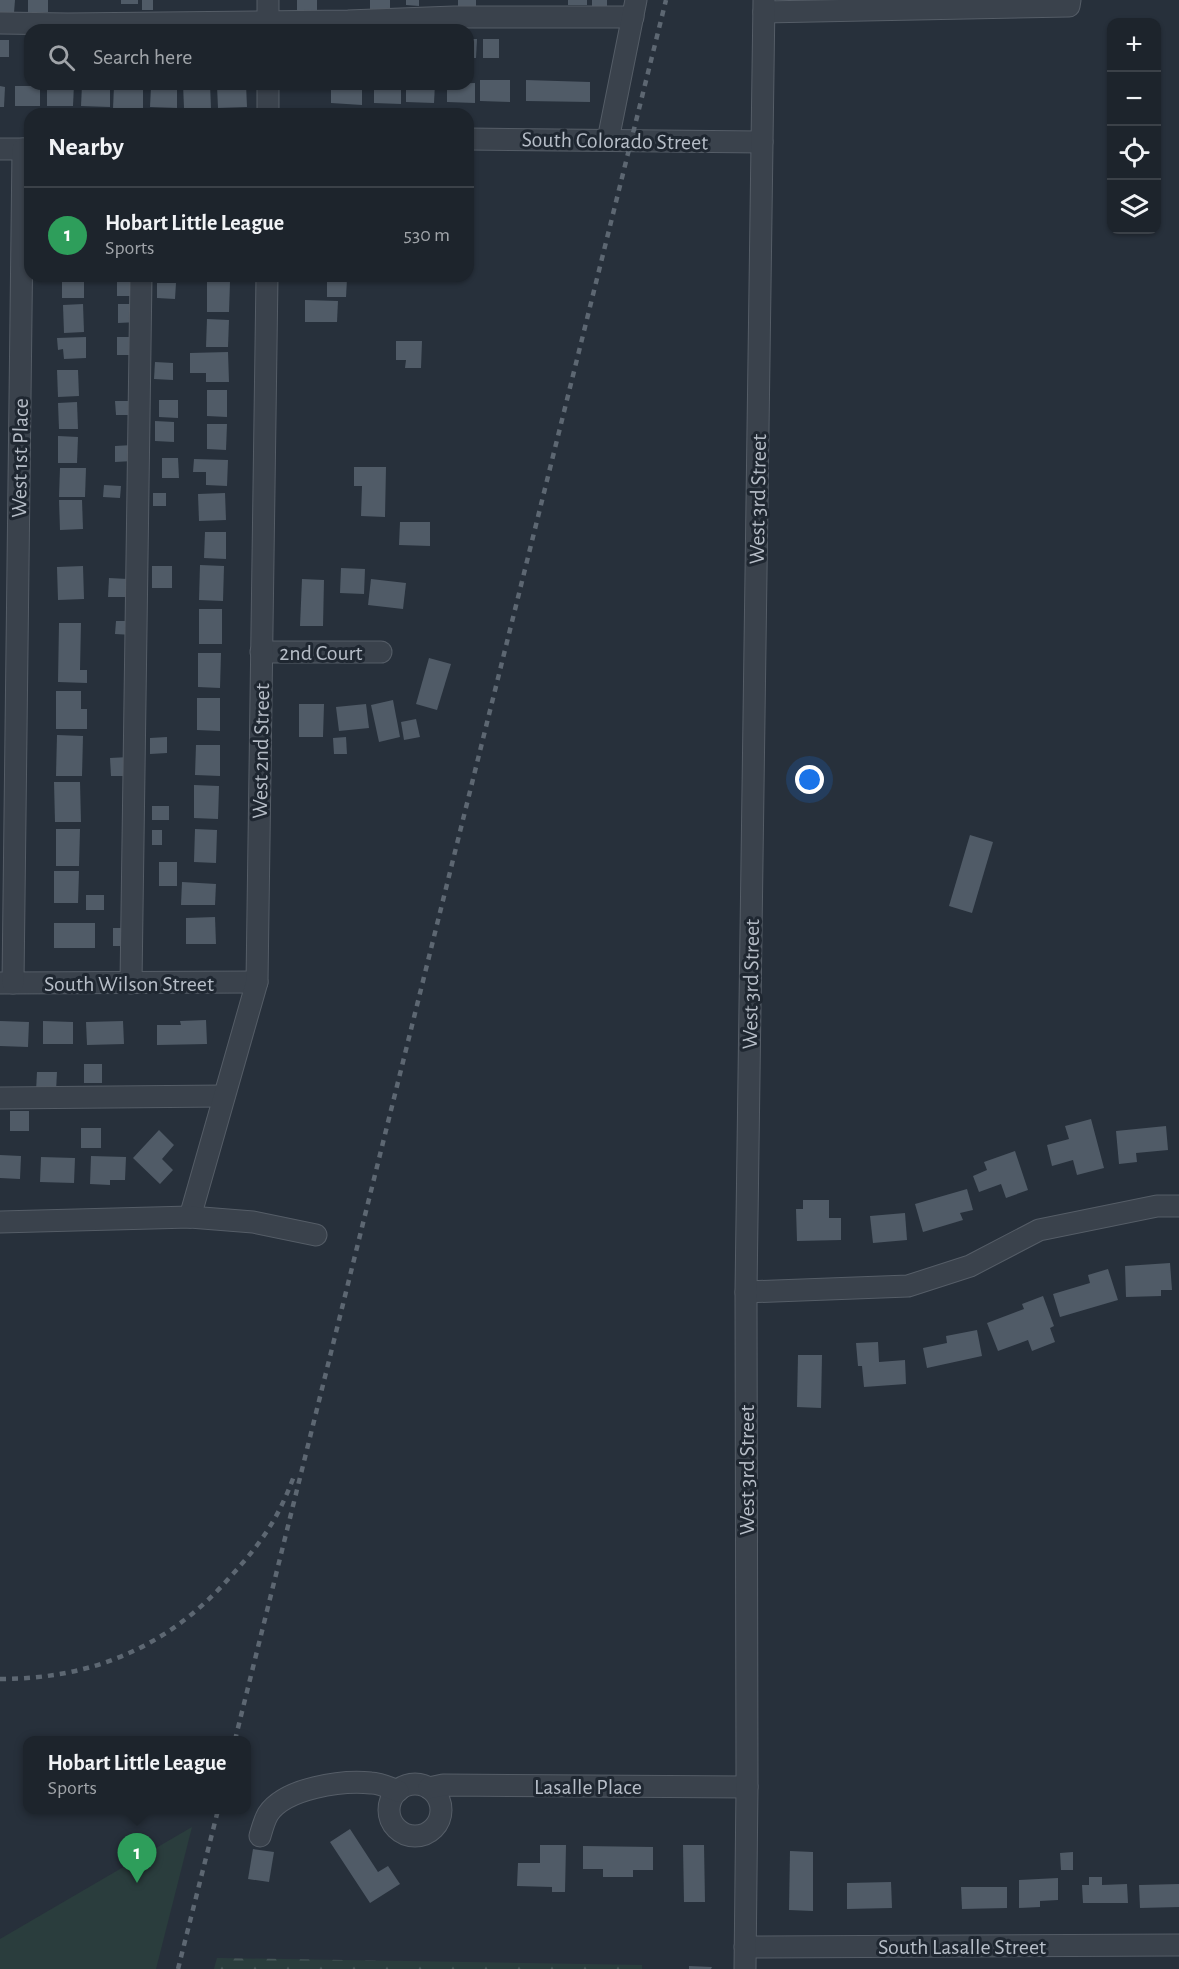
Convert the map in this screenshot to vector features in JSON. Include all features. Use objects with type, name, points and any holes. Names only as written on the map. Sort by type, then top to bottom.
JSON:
[{"type":"street","points":[[764,6],[1070,3]]},
{"type":"street","name":"West 3rd Street","points":[[745,1969],[746,1292],[764,6]]},
{"type":"street","points":[[0,23],[68,24],[634,8],[608,140]]},
{"type":"street","points":[[268,90],[268,108]]},
{"type":"street","name":"South Colorado Street","points":[[474,139],[762,142]]},
{"type":"street","points":[[0,149],[24,149]]},
{"type":"street","name":"West 1st Place","points":[[6,983],[24,232]]},
{"type":"street","points":[[131,983],[141,282]]},
{"type":"street","name":"West 2nd Street","points":[[190,1217],[257,982],[267,282]]},
{"type":"street","name":"2nd Court","points":[[261,652],[381,652]]},
{"type":"street","name":"South Wilson Street","points":[[6,983],[257,982]]},
{"type":"street","points":[[0,1098],[225,1096]]},
{"type":"street","points":[[746,1292],[908,1286],[970,1266],[1039,1230],[1157,1206],[1179,1206]]},
{"type":"street","points":[[0,1222],[190,1217],[253,1222],[316,1235]]},
{"type":"street","points":[[260,1836],[268,1815],[281,1801],[298,1792],[347,1783],[373,1783],[398,1791],[390,1804],[391,1821],[403,1833],[420,1836],[435,1827],[441,1811],[436,1794],[429,1788]]},
{"type":"street","name":"Lasalle Place","points":[[398,1791],[413,1784],[429,1788],[443,1785],[747,1787]]},
{"type":"street","name":"South Lasalle Street","points":[[745,1947],[1179,1945]]},
{"type":"green space","points":[[192,1827],[156,1969],[0,1969],[0,1939]]},
{"type":"green space","points":[[217,1958],[642,1965],[642,1969],[214,1969]]},
{"type":"building","points":[[0,0],[15,0],[14,13],[0,13]]},
{"type":"building","points":[[28,0],[48,0],[48,12],[28,13]]},
{"type":"building","points":[[121,0],[138,0],[138,4],[121,4]]},
{"type":"building","points":[[142,0],[153,0],[153,10],[142,10]]},
{"type":"building","points":[[297,0],[317,0],[317,12],[297,12]]},
{"type":"building","points":[[370,0],[390,0],[390,11],[370,11]]},
{"type":"building","points":[[406,0],[419,0],[419,6],[406,5]]},
{"type":"building","points":[[458,0],[476,0],[476,9],[458,9]]},
{"type":"building","points":[[568,0],[587,0],[587,5],[568,5]]},
{"type":"building","points":[[592,0],[607,0],[607,6],[592,6]]},
{"type":"building","points":[[474,39],[477,39],[476,58],[474,58]]},
{"type":"building","points":[[483,39],[499,39],[499,58],[483,58]]},
{"type":"building","points":[[0,40],[9,40],[9,57],[0,57]]},
{"type":"building","points":[[480,80],[510,80],[510,102],[480,101]]},
{"type":"building","points":[[526,80],[590,82],[590,102],[526,101]]},
{"type":"building","points":[[474,83],[475,103],[447,102],[447,90],[474,90]]},
{"type":"building","points":[[0,86],[5,87],[4,107],[0,107]]},
{"type":"building","points":[[15,86],[24,86],[24,90],[40,90],[40,106],[15,106]]},
{"type":"building","points":[[47,90],[74,90],[73,106],[47,106]]},
{"type":"building","points":[[82,90],[110,90],[110,107],[81,106]]},
{"type":"building","points":[[114,90],[143,90],[143,108],[113,108]]},
{"type":"building","points":[[151,90],[177,90],[177,108],[150,107]]},
{"type":"building","points":[[183,90],[210,90],[211,108],[184,108]]},
{"type":"building","points":[[217,90],[246,90],[247,107],[218,108]]},
{"type":"building","points":[[331,90],[362,90],[362,105],[331,103]]},
{"type":"building","points":[[374,90],[401,90],[401,104],[374,103]]},
{"type":"building","points":[[406,90],[435,90],[434,103],[406,102]]},
{"type":"building","points":[[62,282],[84,282],[84,298],[62,298]]},
{"type":"building","points":[[117,282],[135,282],[135,296],[117,296]]},
{"type":"building","points":[[207,282],[230,282],[229,312],[207,312]]},
{"type":"building","points":[[327,282],[347,282],[346,297],[327,297]]},
{"type":"building","points":[[157,283],[176,283],[175,299],[157,298]]},
{"type":"building","points":[[305,300],[338,301],[337,322],[305,322]]},
{"type":"building","points":[[83,304],[84,332],[64,333],[63,305]]},
{"type":"building","points":[[118,304],[137,304],[138,322],[118,323]]},
{"type":"building","points":[[207,319],[229,320],[228,347],[206,347]]},
{"type":"building","points":[[86,337],[86,358],[64,359],[63,349],[58,350],[57,338]]},
{"type":"building","points":[[117,337],[134,337],[134,355],[117,355]]},
{"type":"building","points":[[396,341],[422,341],[421,368],[405,368],[406,360],[396,360]]},
{"type":"building","points":[[228,352],[229,382],[206,382],[206,373],[190,373],[190,353]]},
{"type":"building","points":[[155,362],[173,363],[173,380],[154,379]]},
{"type":"building","points":[[57,370],[78,370],[79,396],[58,397]]},
{"type":"building","points":[[207,390],[227,390],[227,417],[207,416]]},
{"type":"building","points":[[159,400],[178,400],[178,418],[159,417]]},
{"type":"building","points":[[115,401],[134,401],[134,415],[116,415]]},
{"type":"building","points":[[77,402],[78,429],[59,429],[58,403]]},
{"type":"building","points":[[155,421],[174,422],[174,442],[155,441]]},
{"type":"building","points":[[207,424],[227,424],[226,450],[207,449]]},
{"type":"building","points":[[58,436],[78,437],[77,463],[58,463]]},
{"type":"building","points":[[133,445],[133,461],[115,462],[115,446]]},
{"type":"building","points":[[162,458],[178,458],[179,478],[162,478]]},
{"type":"building","points":[[194,459],[228,460],[227,486],[206,485],[206,472],[193,472]]},
{"type":"building","points":[[354,467],[386,467],[385,517],[361,516],[362,486],[354,486]]},
{"type":"building","points":[[60,468],[86,468],[85,497],[59,497]]},
{"type":"building","points":[[104,485],[121,486],[120,498],[103,497]]},
{"type":"building","points":[[153,493],[166,493],[166,506],[153,506]]},
{"type":"building","points":[[225,493],[226,520],[199,521],[198,494]]},
{"type":"building","points":[[59,500],[82,500],[83,529],[60,530]]},
{"type":"building","points":[[400,522],[430,522],[430,546],[399,545]]},
{"type":"building","points":[[205,532],[226,532],[226,559],[204,558]]},
{"type":"building","points":[[200,565],[224,566],[223,601],[199,600]]},
{"type":"building","points":[[83,566],[84,599],[58,600],[57,567]]},
{"type":"building","points":[[152,566],[172,566],[172,588],[152,588]]},
{"type":"building","points":[[341,568],[365,569],[364,594],[340,593]]},
{"type":"building","points":[[109,578],[128,579],[127,597],[108,597]]},
{"type":"building","points":[[302,579],[324,580],[323,626],[300,626]]},
{"type":"building","points":[[371,579],[406,583],[403,609],[368,605]]},
{"type":"building","points":[[199,609],[222,609],[222,644],[199,644]]},
{"type":"building","points":[[116,621],[134,621],[133,635],[115,634]]},
{"type":"building","points":[[59,623],[81,623],[80,670],[87,670],[87,683],[58,682]]},
{"type":"building","points":[[198,653],[221,653],[220,688],[198,687]]},
{"type":"building","points":[[429,658],[451,664],[437,710],[416,704]]},
{"type":"building","points":[[56,691],[81,691],[81,709],[87,709],[87,729],[56,729]]},
{"type":"building","points":[[197,698],[220,698],[220,731],[197,730]]},
{"type":"building","points":[[393,700],[400,737],[379,742],[371,705]]},
{"type":"building","points":[[299,704],[324,704],[323,737],[299,737]]},
{"type":"building","points":[[366,704],[369,728],[339,731],[336,707]]},
{"type":"building","points":[[416,719],[420,737],[404,740],[401,722]]},
{"type":"building","points":[[57,735],[83,736],[82,776],[56,776]]},
{"type":"building","points":[[167,737],[167,753],[150,754],[150,738]]},
{"type":"building","points":[[346,737],[347,754],[334,754],[333,738]]},
{"type":"building","points":[[196,745],[220,745],[220,776],[195,775]]},
{"type":"building","points":[[129,757],[129,776],[111,776],[110,758]]},
{"type":"building","points":[[54,782],[80,782],[81,822],[55,822]]},
{"type":"building","points":[[194,785],[219,786],[218,819],[194,818]]},
{"type":"building","points":[[152,806],[169,806],[169,820],[152,820]]},
{"type":"building","points":[[56,829],[80,829],[79,866],[56,866]]},
{"type":"building","points":[[195,829],[217,830],[216,863],[194,862]]},
{"type":"building","points":[[152,830],[162,830],[162,845],[152,845]]},
{"type":"building","points":[[970,835],[993,842],[972,913],[949,906]]},
{"type":"building","points":[[159,862],[177,862],[177,886],[159,886]]},
{"type":"building","points":[[54,871],[79,871],[78,903],[54,903]]},
{"type":"building","points":[[182,882],[216,884],[215,905],[181,905]]},
{"type":"building","points":[[86,895],[104,895],[104,910],[86,910]]},
{"type":"building","points":[[215,917],[216,944],[186,944],[186,918]]},
{"type":"building","points":[[54,923],[95,923],[95,948],[54,948]]},
{"type":"building","points":[[113,928],[127,928],[127,946],[113,946]]},
{"type":"building","points":[[206,1020],[207,1044],[157,1045],[157,1025],[181,1025],[180,1021]]},
{"type":"building","points":[[0,1021],[29,1022],[28,1047],[0,1046]]},
{"type":"building","points":[[43,1021],[73,1022],[73,1044],[43,1044]]},
{"type":"building","points":[[123,1021],[124,1044],[87,1045],[86,1022]]},
{"type":"building","points":[[84,1064],[102,1064],[102,1083],[84,1083]]},
{"type":"building","points":[[37,1072],[57,1072],[56,1091],[36,1091]]},
{"type":"building","points":[[10,1111],[29,1111],[29,1131],[10,1131]]},
{"type":"building","points":[[1091,1119],[1104,1168],[1077,1175],[1073,1160],[1052,1166],[1047,1145],[1069,1139],[1065,1126]]},
{"type":"building","points":[[1166,1126],[1168,1150],[1136,1153],[1137,1162],[1119,1164],[1116,1131]]},
{"type":"building","points":[[81,1128],[101,1128],[101,1148],[81,1148]]},
{"type":"building","points":[[159,1130],[174,1145],[162,1159],[173,1170],[160,1184],[133,1158]]},
{"type":"building","points":[[1015,1151],[1028,1190],[1006,1198],[1001,1184],[979,1192],[973,1176],[987,1170],[984,1162]]},
{"type":"building","points":[[0,1155],[21,1156],[20,1179],[0,1178]]},
{"type":"building","points":[[91,1156],[126,1157],[125,1180],[110,1180],[110,1185],[90,1184]]},
{"type":"building","points":[[41,1157],[75,1158],[74,1183],[40,1182]]},
{"type":"building","points":[[967,1189],[973,1210],[960,1213],[963,1220],[923,1232],[915,1204]]},
{"type":"building","points":[[803,1200],[829,1200],[829,1218],[841,1218],[841,1240],[797,1241],[796,1209],[803,1209]]},
{"type":"building","points":[[905,1213],[907,1240],[873,1243],[870,1216]]},
{"type":"building","points":[[1170,1263],[1172,1290],[1161,1290],[1161,1296],[1126,1297],[1125,1266]]},
{"type":"building","points":[[1108,1269],[1118,1300],[1060,1317],[1053,1294],[1090,1283],[1088,1275]]},
{"type":"building","points":[[1043,1296],[1054,1326],[1050,1328],[1055,1342],[1032,1351],[1028,1340],[998,1351],[987,1323],[1024,1309],[1022,1304]]},
{"type":"building","points":[[977,1330],[982,1356],[927,1368],[923,1348],[947,1343],[946,1336]]},
{"type":"building","points":[[878,1342],[879,1362],[905,1360],[906,1384],[864,1387],[862,1366],[858,1366],[856,1343]]},
{"type":"building","points":[[798,1355],[822,1355],[821,1408],[797,1407]]},
{"type":"building","points":[[350,1829],[378,1872],[388,1866],[400,1884],[370,1903],[330,1842]]},
{"type":"building","points":[[540,1845],[566,1845],[565,1892],[552,1892],[552,1887],[517,1886],[518,1863],[540,1863]]},
{"type":"building","points":[[683,1845],[704,1845],[705,1902],[684,1902]]},
{"type":"building","points":[[583,1846],[653,1847],[653,1870],[633,1870],[633,1877],[603,1877],[603,1869],[583,1869]]},
{"type":"building","points":[[253,1849],[274,1852],[269,1882],[248,1879]]},
{"type":"building","points":[[790,1851],[813,1852],[813,1911],[789,1910]]},
{"type":"building","points":[[1073,1852],[1073,1870],[1061,1870],[1060,1853]]},
{"type":"building","points":[[1089,1877],[1102,1877],[1102,1885],[1127,1884],[1128,1903],[1083,1903],[1082,1885],[1089,1885]]},
{"type":"building","points":[[1058,1878],[1058,1900],[1040,1901],[1040,1907],[1019,1908],[1019,1880]]},
{"type":"building","points":[[891,1882],[892,1908],[847,1909],[847,1883]]},
{"type":"building","points":[[1179,1884],[1179,1907],[1140,1908],[1139,1885]]},
{"type":"building","points":[[961,1887],[1007,1887],[1007,1908],[962,1909]]},
{"type":"building","points":[[689,1966],[712,1967],[711,1969],[689,1969]]},
{"type":"railway","points":[[236,1736],[666,0]]},
{"type":"railway","points":[[0,1679],[67,1673],[98,1665],[128,1654],[182,1622],[207,1601],[252,1552],[275,1518],[294,1476]]},
{"type":"railway","points":[[178,1969],[217,1814]]},
{"type":"place","name":"Hobart Little League","points":[[137,1883]]}]
